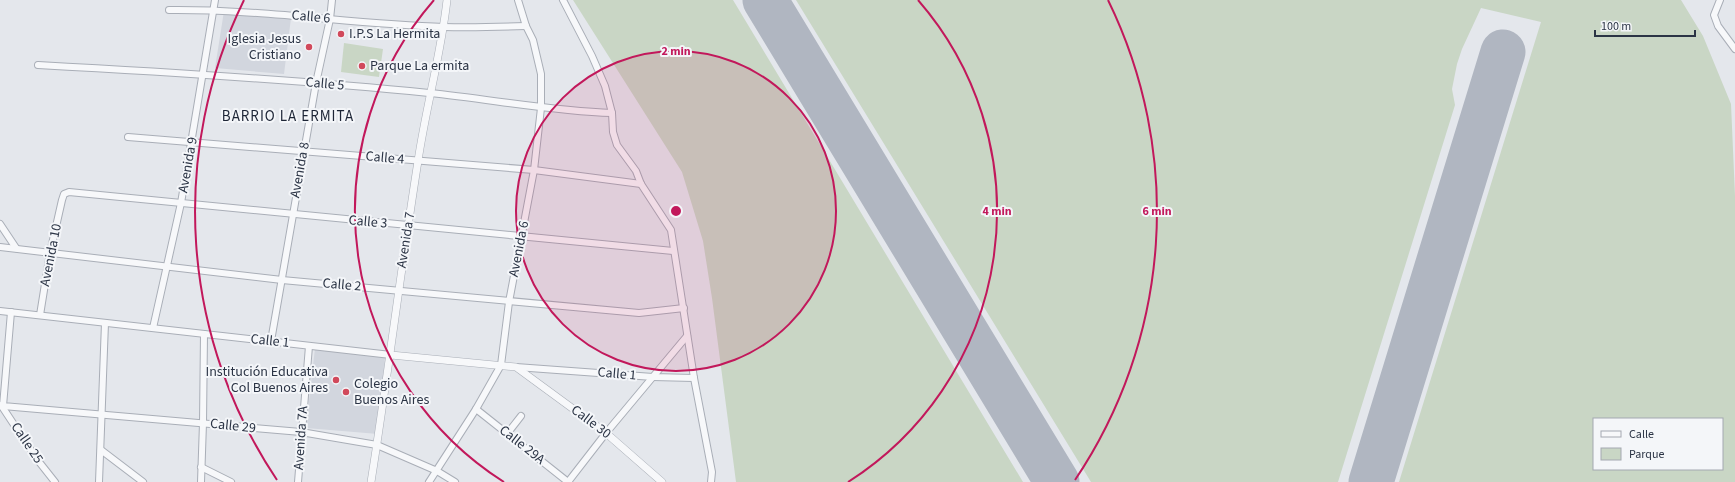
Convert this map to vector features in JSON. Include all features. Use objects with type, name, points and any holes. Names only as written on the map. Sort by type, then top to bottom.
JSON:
[{"type":"street","name":"Avenida 9","points":[[153,328],[181,202],[215,0]]},
{"type":"street","name":"Avenida 8","points":[[271,341],[316,83],[330,19],[332,0]]},
{"type":"street","name":"Avenida 7","points":[[371,482],[391,355],[398,290],[418,160],[447,0]]},
{"type":"street","name":"Avenida 6","points":[[429,482],[476,409],[501,365],[509,302],[534,170],[541,108],[542,74],[533,40],[526,26],[518,0]]},
{"type":"street","points":[[562,0],[592,56],[605,86],[612,113],[613,132],[617,146],[636,171],[641,184],[671,230],[673,251],[684,308],[694,378],[712,472],[711,482]]},
{"type":"street","points":[[1720,0],[1714,15],[1718,26],[1735,49]]},
{"type":"street","name":"Calle 6","points":[[169,10],[214,9],[443,27],[484,28],[526,26]]},
{"type":"street","name":"Calle 5","points":[[38,65],[202,74],[316,83],[430,93],[541,108],[612,113]]},
{"type":"street","name":"Calle 4","points":[[128,137],[534,170],[641,184]]},
{"type":"street","name":"Calle 3","points":[[64,194],[69,192],[181,202],[293,215],[673,251]]},
{"type":"street","name":"Avenida 10","points":[[40,316],[50,252],[64,194]]},
{"type":"street","points":[[0,224],[16,248]]},
{"type":"street","name":"Calle 2","points":[[0,247],[166,265],[282,280],[639,314],[684,308]]},
{"type":"street","name":"Calle 1","points":[[0,311],[391,355],[540,369],[653,377],[694,378]]},
{"type":"street","points":[[1,405],[11,312]]},
{"type":"street","points":[[99,482],[105,323]]},
{"type":"street","points":[[200,482],[203,423],[204,334]]},
{"type":"street","points":[[568,482],[606,433],[687,336]]},
{"type":"street","name":"Avenida 7A","points":[[298,482],[309,346]]},
{"type":"street","name":"Calle 30","points":[[516,367],[606,433],[662,482]]},
{"type":"street","points":[[535,381],[540,369]]},
{"type":"street","name":"Calle 29","points":[[1,405],[101,416],[301,432],[376,445],[437,471],[455,482]]},
{"type":"street","name":"Calle 25","points":[[1,405],[17,430],[55,482]]},
{"type":"street","name":"Calle 29A","points":[[476,409],[568,482]]},
{"type":"street","points":[[507,434],[521,416]]},
{"type":"street","points":[[101,450],[143,482]]},
{"type":"street","points":[[201,467],[232,482]]},
{"type":"shaded area","points":[[224,11],[291,18],[284,74],[215,68]]},
{"type":"shaded area","name":"Colegio Buenos Aires","points":[[315,348],[385,357],[378,434],[306,428]]},
{"type":"green space","points":[[573,0],[733,0],[1023,482],[736,482],[703,241],[682,172]]},
{"type":"green space","points":[[796,0],[1681,0],[1703,36],[1731,104],[1735,196],[1735,482],[1399,482],[1541,22],[1481,8],[1462,49],[1457,64],[1452,89],[1455,105],[1338,482],[1091,482]]},
{"type":"green space","name":"Parque La ermita","points":[[344,43],[383,49],[379,77],[341,72]]},
{"type":"runway","points":[[765,0],[1057,482]]},
{"type":"runway","points":[[1371,482],[1503,52]]},
{"type":"place","name":"I.P.S La Hermita","points":[[341,34]]},
{"type":"place","name":"Iglesia Jesus Cristiano","points":[[309,47]]},
{"type":"place","name":"Parque La ermita","points":[[362,66]]},
{"type":"place","name":"Institución Educativa Col Buenos Aires","points":[[336,380]]},
{"type":"place","name":"Colegio Buenos Aires","points":[[346,392]]},
{"type":"district","name":"BARRIO LA ERMITA","points":[[288,116]]}]
